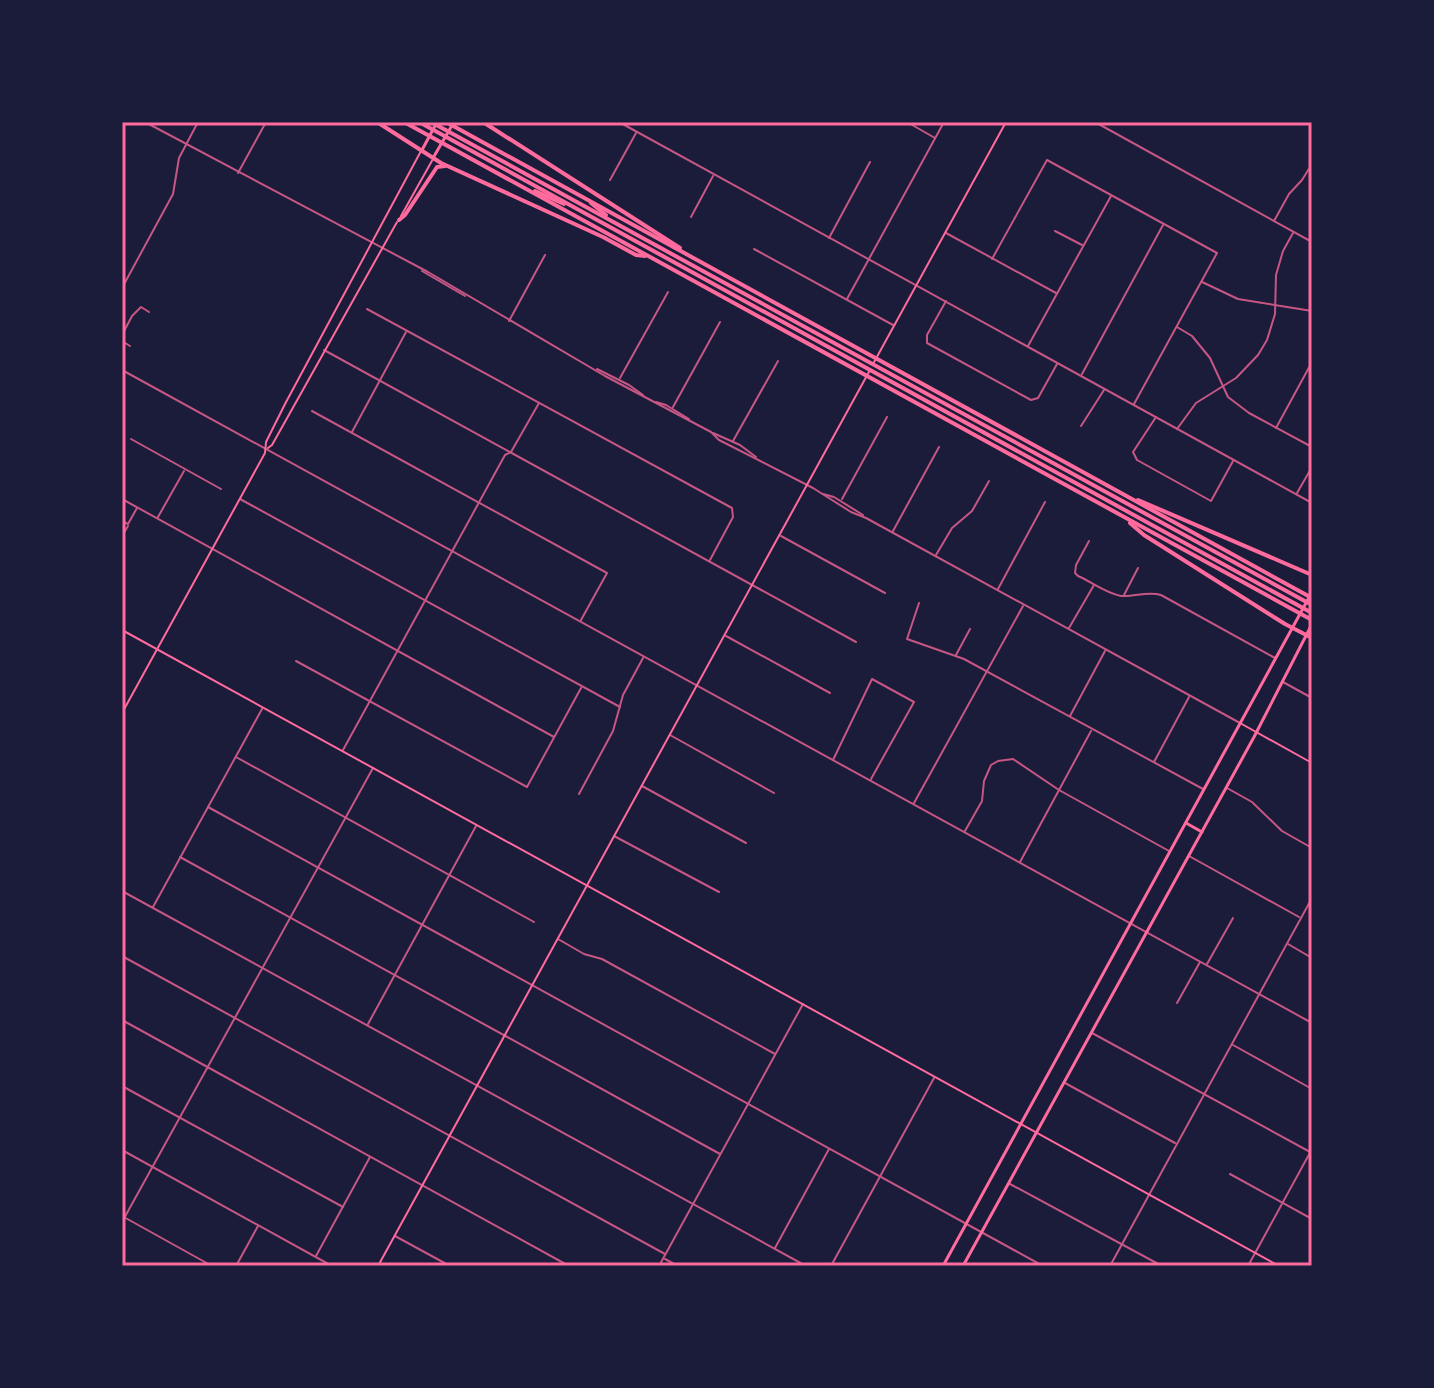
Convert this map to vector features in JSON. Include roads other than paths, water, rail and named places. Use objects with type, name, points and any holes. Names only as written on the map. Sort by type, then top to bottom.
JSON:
[{"type":"highway","points":[[377,122],[451,167],[636,255],[647,256]]},
{"type":"highway","points":[[404,122],[1122,516],[1312,624]]},
{"type":"highway","points":[[419,122],[429,124],[599,221],[1312,613]]},
{"type":"highway","points":[[446,122],[1312,598]]},
{"type":"highway","points":[[483,122],[611,206],[674,242],[686,254]]},
{"type":"highway","points":[[455,139],[618,223],[1312,605]]},
{"type":"highway","points":[[399,220],[437,167],[451,167]]},
{"type":"highway","points":[[504,177],[599,221]]},
{"type":"highway","points":[[579,194],[618,223]]},
{"type":"highway","points":[[1118,492],[1312,575]]},
{"type":"highway","points":[[1122,516],[1144,535],[1312,638]]},
{"type":"main road","points":[[267,449],[266,442],[437,122]]},
{"type":"main road","points":[[122,713],[267,449],[454,122]]},
{"type":"main road","points":[[378,1266],[1006,122]]},
{"type":"main road","points":[[317,346],[329,341]]},
{"type":"main road","points":[[317,346],[321,355]]},
{"type":"main road","points":[[943,1266],[1312,592]]},
{"type":"main road","points":[[963,1266],[1257,732],[1312,624]]},
{"type":"main road","points":[[122,630],[1279,1266]]},
{"type":"main road","points":[[1240,723],[1312,763]]},
{"type":"main road","points":[[1186,823],[1202,832]]},
{"type":"street","points":[[145,122],[381,248],[693,423],[733,441],[760,460]]},
{"type":"street","points":[[122,288],[173,194],[179,158],[198,122]]},
{"type":"street","points":[[238,173],[266,122]]},
{"type":"street","points":[[619,122],[1312,503]]},
{"type":"street","points":[[907,122],[936,138]]},
{"type":"street","points":[[847,299],[944,122]]},
{"type":"street","points":[[1096,122],[1312,242]]},
{"type":"street","points":[[610,180],[637,132]]},
{"type":"street","points":[[992,259],[1047,160],[1217,253],[1134,405]]},
{"type":"street","points":[[829,238],[870,162]]},
{"type":"street","points":[[1274,221],[1289,194],[1312,164]]},
{"type":"street","points":[[691,217],[714,175]]},
{"type":"street","points":[[1028,346],[1111,195]]},
{"type":"street","points":[[1081,376],[1164,224]]},
{"type":"street","points":[[1055,231],[1083,246]]},
{"type":"street","points":[[945,232],[1057,294]]},
{"type":"street","points":[[1177,429],[1196,403],[1245,369],[1262,348],[1273,324],[1276,275],[1283,251],[1294,232]]},
{"type":"street","points":[[754,249],[894,326]]},
{"type":"street","points":[[509,321],[545,255]]},
{"type":"street","points":[[1201,281],[1238,299],[1312,311]]},
{"type":"street","points":[[618,381],[668,292]]},
{"type":"street","points":[[946,301],[926,340],[947,354],[1034,400],[1058,363]]},
{"type":"street","points":[[122,335],[141,307],[149,312]]},
{"type":"street","points":[[367,309],[732,508],[734,514],[709,561]]},
{"type":"street","points":[[672,408],[720,322]]},
{"type":"street","points":[[1177,326],[1210,358],[1228,397],[1312,447]]},
{"type":"street","points":[[352,433],[407,331]]},
{"type":"street","points":[[122,341],[130,346]]},
{"type":"street","points":[[324,350],[856,642]]},
{"type":"street","points":[[730,446],[778,361]]},
{"type":"street","points":[[1276,428],[1312,362]]},
{"type":"street","points":[[122,370],[1312,1023]]},
{"type":"street","points":[[1081,426],[1105,389]]},
{"type":"street","points":[[655,402],[672,408],[693,423]]},
{"type":"street","points":[[343,751],[505,455],[511,452],[539,403]]},
{"type":"street","points":[[312,411],[607,573],[581,621]]},
{"type":"street","points":[[840,503],[887,417]]},
{"type":"street","points":[[1156,417],[1133,452],[1134,457],[1211,501],[1234,460]]},
{"type":"street","points":[[711,432],[730,446],[822,493],[1240,723]]},
{"type":"street","points":[[131,439],[221,489]]},
{"type":"street","points":[[892,532],[939,447]]},
{"type":"street","points":[[1297,494],[1312,467]]},
{"type":"street","points":[[157,518],[185,469]]},
{"type":"street","points":[[935,556],[952,528],[972,511],[989,481]]},
{"type":"street","points":[[122,499],[554,737]]},
{"type":"street","points":[[240,499],[620,707]]},
{"type":"street","points":[[998,590],[1045,502]]},
{"type":"street","points":[[122,536],[137,508]]},
{"type":"street","points":[[122,521],[128,524]]},
{"type":"street","points":[[780,535],[885,593]]},
{"type":"street","points":[[1089,541],[1075,569],[1078,576],[1123,596],[1148,592],[1161,595],[1276,658]]},
{"type":"street","points":[[1123,596],[1138,568]]},
{"type":"street","points":[[1069,629],[1094,584]]},
{"type":"street","points":[[919,603],[907,639],[956,656],[986,671],[1204,790]]},
{"type":"street","points":[[914,804],[1023,604]]},
{"type":"street","points":[[956,656],[970,629]]},
{"type":"street","points":[[724,635],[830,693]]},
{"type":"street","points":[[1070,717],[1106,650]]},
{"type":"street","points":[[579,794],[613,731],[623,695],[644,656]]},
{"type":"street","points":[[296,661],[527,787],[582,687]]},
{"type":"street","points":[[833,760],[872,679],[914,702],[870,780]]},
{"type":"street","points":[[1282,681],[1312,698]]},
{"type":"street","points":[[1154,763],[1190,696]]},
{"type":"street","points":[[153,908],[263,708]]},
{"type":"street","points":[[1019,863],[1092,729]]},
{"type":"street","points":[[670,735],[774,793]]},
{"type":"street","points":[[236,757],[534,922]]},
{"type":"street","points":[[964,833],[982,801],[986,772],[998,761],[1013,759],[1059,790],[1170,852]]},
{"type":"street","points":[[122,1222],[373,768]]},
{"type":"street","points":[[642,786],[746,843]]},
{"type":"street","points":[[1226,788],[1252,802],[1282,831],[1312,848]]},
{"type":"street","points":[[208,807],[1043,1266]]},
{"type":"street","points":[[368,1025],[477,825]]},
{"type":"street","points":[[614,836],[719,892]]},
{"type":"street","points":[[1188,856],[1301,918]]},
{"type":"street","points":[[180,857],[721,1154]]},
{"type":"street","points":[[122,891],[806,1266]]},
{"type":"street","points":[[1110,1266],[1312,898]]},
{"type":"street","points":[[1206,965],[1233,918]]},
{"type":"street","points":[[558,939],[584,954],[602,959],[776,1054]]},
{"type":"street","points":[[1287,944],[1312,958]]},
{"type":"street","points":[[122,956],[450,1135],[678,1266]]},
{"type":"street","points":[[1177,1003],[1200,962]]},
{"type":"street","points":[[659,1266],[803,1004]]},
{"type":"street","points":[[122,1020],[569,1266]]},
{"type":"street","points":[[1091,1032],[1311,1152],[1248,1266]]},
{"type":"street","points":[[1232,1045],[1312,1089]]},
{"type":"street","points":[[831,1266],[935,1077]]},
{"type":"street","points":[[1064,1082],[1177,1144]]},
{"type":"street","points":[[122,1086],[343,1207]]},
{"type":"street","points":[[774,1249],[829,1149]]},
{"type":"street","points":[[122,1150],[332,1266]]},
{"type":"street","points":[[315,1257],[370,1157]]},
{"type":"street","points":[[1230,1174],[1312,1219]]},
{"type":"street","points":[[1009,1184],[1162,1266]]},
{"type":"street","points":[[123,1216],[212,1266]]},
{"type":"street","points":[[236,1266],[258,1225]]},
{"type":"street","points":[[395,1236],[450,1266]]}]
